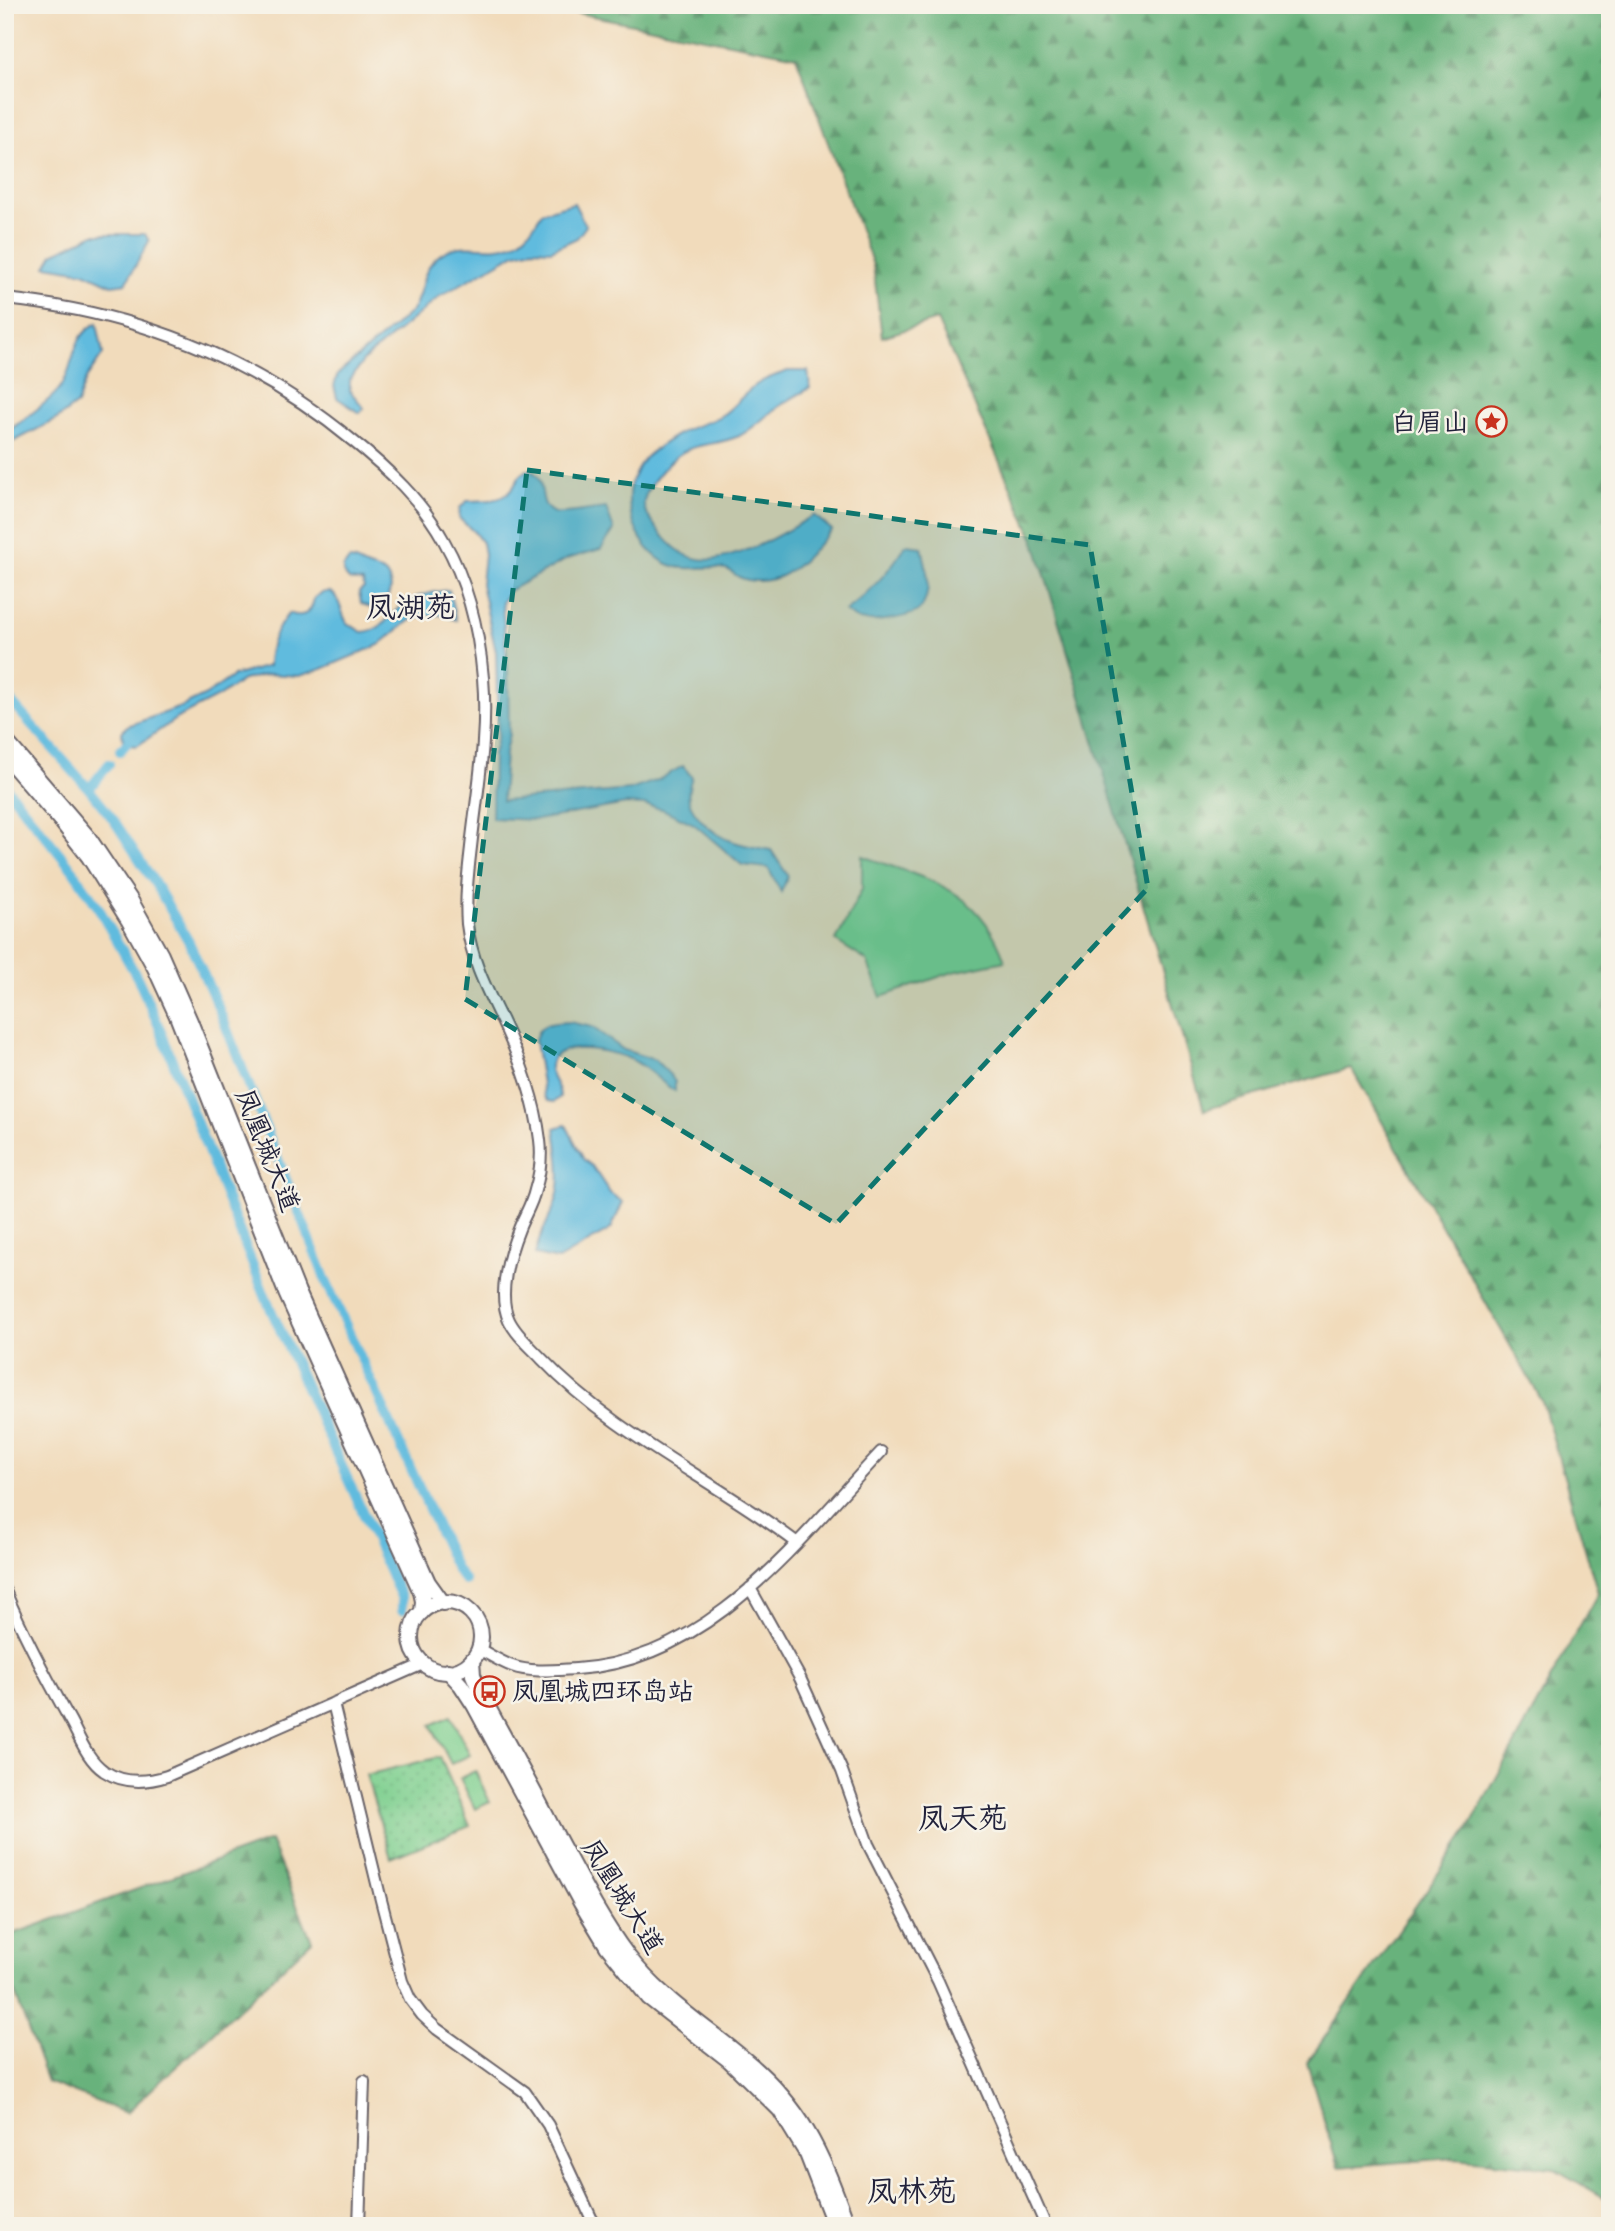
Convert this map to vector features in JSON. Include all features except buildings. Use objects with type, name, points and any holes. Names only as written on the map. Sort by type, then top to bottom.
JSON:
[{"type":"main road","name":"凤凰城大道","points":[[5,740],[88,837],[136,909],[162,955],[302,1301],[428,1582],[443,1603]]},
{"type":"main road","name":"凤凰城大道","points":[[5,756],[89,857],[120,905],[155,968],[177,1016],[286,1293],[421,1592],[422,1612]]},
{"type":"main road","points":[[443,1603],[455,1603],[466,1608],[480,1626],[481,1637],[475,1655],[461,1669],[439,1671],[423,1664],[411,1644],[411,1632],[422,1612],[435,1604],[443,1603]]},
{"type":"main road","name":"凤凰城大道","points":[[475,1655],[473,1675],[484,1700],[610,1931],[653,1986],[754,2067],[791,2106],[819,2150],[848,2226]]},
{"type":"main road","name":"凤凰城大道","points":[[448,1671],[474,1705],[607,1946],[649,1997],[730,2061],[780,2110],[807,2154],[835,2226]]},
{"type":"street","points":[[5,299],[29,301],[131,322],[194,344],[255,373],[305,404],[357,444],[409,492],[433,523],[453,559],[468,597],[477,633],[484,683],[483,737],[467,888],[470,939],[483,981],[518,1058],[540,1139],[540,1165],[535,1191],[520,1228],[507,1276],[504,1300],[506,1312],[516,1332],[590,1403],[756,1512],[796,1542]]},
{"type":"street","points":[[475,1655],[514,1667],[561,1670],[607,1665],[652,1652],[684,1637],[714,1619],[750,1588],[881,1452]]},
{"type":"street","points":[[750,1588],[800,1678],[842,1771],[868,1844],[938,1981],[1046,2226]]},
{"type":"street","points":[[5,1591],[49,1684],[89,1754],[103,1770],[134,1782],[167,1776],[423,1664]]},
{"type":"street","points":[[333,1703],[402,1981],[410,1999],[437,2029],[525,2092],[548,2125],[595,2226]]},
{"type":"street","points":[[359,2226],[363,2081]]},
{"type":"highlighted area","points":[[527,470],[1090,545],[1148,888],[836,1224],[465,999]]},
{"type":"green space","points":[[536,5],[1610,5],[1610,2201],[1553,2168],[1455,2158],[1338,2167],[1307,2063],[1466,1833],[1598,1593],[1542,1401],[1351,1068],[1204,1110],[1035,542],[937,320],[882,337],[873,265],[796,56]]},
{"type":"green space","points":[[862,856],[930,880],[966,902],[994,936],[1005,961],[953,972],[881,997],[867,961],[836,941],[862,889]]},
{"type":"green space","points":[[451,1716],[470,1755],[451,1764],[431,1725]]},
{"type":"green space","points":[[440,1757],[470,1826],[391,1858],[366,1775]]},
{"type":"green space","points":[[475,1771],[490,1802],[475,1809],[460,1778]]},
{"type":"green space","points":[[270,1841],[312,1941],[126,2113],[47,2082],[5,1965],[5,1937]]},
{"type":"water","points":[[574,203],[586,226],[577,238],[551,250],[533,249],[516,253],[440,296],[364,360],[350,380],[350,391],[364,408],[360,413],[337,398],[334,386],[338,374],[412,311],[427,269],[436,258],[449,250],[462,247],[503,247],[516,242],[529,231],[542,212]]},
{"type":"water","points":[[94,234],[145,234],[149,241],[126,283],[112,285],[84,272],[46,266],[53,254]]},
{"type":"water","points":[[97,323],[103,354],[86,379],[77,404],[57,419],[5,446],[5,434],[42,406],[60,388],[77,344],[88,329]]},
{"type":"water","points":[[788,371],[808,371],[810,388],[782,404],[739,436],[693,448],[675,457],[649,488],[644,502],[645,509],[667,541],[681,552],[697,559],[717,559],[742,552],[814,515],[832,530],[795,567],[771,580],[744,579],[728,570],[713,567],[680,568],[662,561],[644,543],[632,520],[629,495],[631,483],[644,459],[683,431],[722,415],[758,384]]},
{"type":"water","points":[[527,470],[538,477],[548,509],[555,513],[572,513],[606,508],[614,530],[601,549],[567,559],[510,590],[502,602],[508,671],[509,734],[502,801],[630,790],[658,780],[683,766],[692,777],[688,796],[697,816],[726,839],[771,850],[788,876],[781,892],[768,868],[742,865],[694,824],[662,809],[626,804],[537,820],[492,818],[493,755],[498,734],[496,652],[481,584],[484,554],[482,543],[459,518],[460,508],[467,501],[502,497]]},
{"type":"water","points":[[906,545],[922,547],[928,585],[922,607],[902,617],[873,621],[859,620],[845,611],[879,581]]},
{"type":"water","points":[[349,560],[383,572],[388,577],[391,588],[386,601],[371,608],[361,603],[359,592],[364,588],[363,582],[349,580],[343,573]]},
{"type":"water","points":[[449,590],[456,620],[441,615],[424,615],[409,621],[379,645],[322,669],[299,676],[269,674],[243,680],[218,697],[177,718],[137,746],[129,745],[123,740],[122,732],[127,726],[181,707],[206,695],[233,676],[268,666],[271,644],[284,619],[289,613],[303,615],[309,611],[314,598],[322,593],[333,594],[347,623],[362,632],[380,626],[402,605],[413,599]]},
{"type":"water","points":[[569,1022],[592,1027],[624,1050],[655,1060],[675,1082],[675,1091],[628,1058],[604,1051],[577,1049],[566,1050],[551,1062],[550,1072],[560,1097],[554,1102],[548,1101],[544,1096],[535,1041],[543,1027],[552,1023]]},
{"type":"water","points":[[566,1125],[584,1160],[592,1166],[610,1193],[623,1202],[611,1229],[558,1260],[535,1255],[558,1195],[560,1166],[555,1128]]},
{"type":"waterway","points":[[5,695],[113,819],[189,942],[219,1009],[326,1281],[456,1569],[465,1581]]},
{"type":"waterway","points":[[120,751],[127,743]]},
{"type":"waterway","points":[[89,789],[109,764]]},
{"type":"waterway","points":[[5,786],[72,869],[98,907],[137,977],[267,1301],[402,1599],[402,1610]]},
{"type":"place","name":"白眉山","points":[[1492,422]]},
{"type":"place","name":"凤凰城四环岛站","points":[[489,1691]]},
{"type":"district","name":"凤湖苑","points":[[411,607]]},
{"type":"district","name":"凤天苑","points":[[963,1818]]},
{"type":"district","name":"凤林苑","points":[[912,2191]]}]
